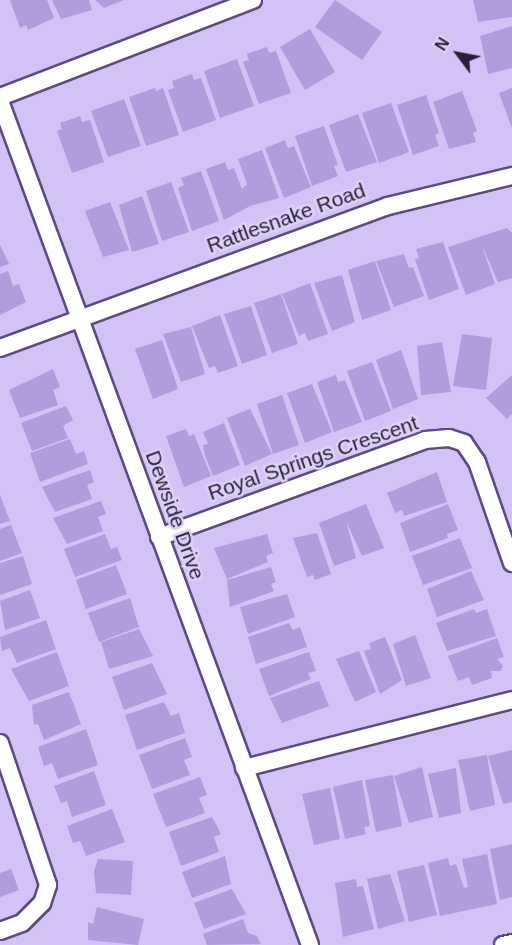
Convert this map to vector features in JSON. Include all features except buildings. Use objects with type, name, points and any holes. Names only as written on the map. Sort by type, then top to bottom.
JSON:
[{"type":"street","points":[[0,99],[253,0]]},
{"type":"street","name":"Dewside Drive","points":[[0,99],[310,945]]},
{"type":"street","name":"Rattlesnake Road","points":[[0,348],[388,206],[512,176]]},
{"type":"street","name":"Royal Springs Crescent","points":[[159,537],[425,440],[449,438],[464,444],[477,462],[512,562]]},
{"type":"street","points":[[244,768],[512,700]]},
{"type":"street","points":[[0,743],[48,885],[42,903],[22,923],[0,931]]},
{"type":"street","points":[[503,945],[512,943]]}]
